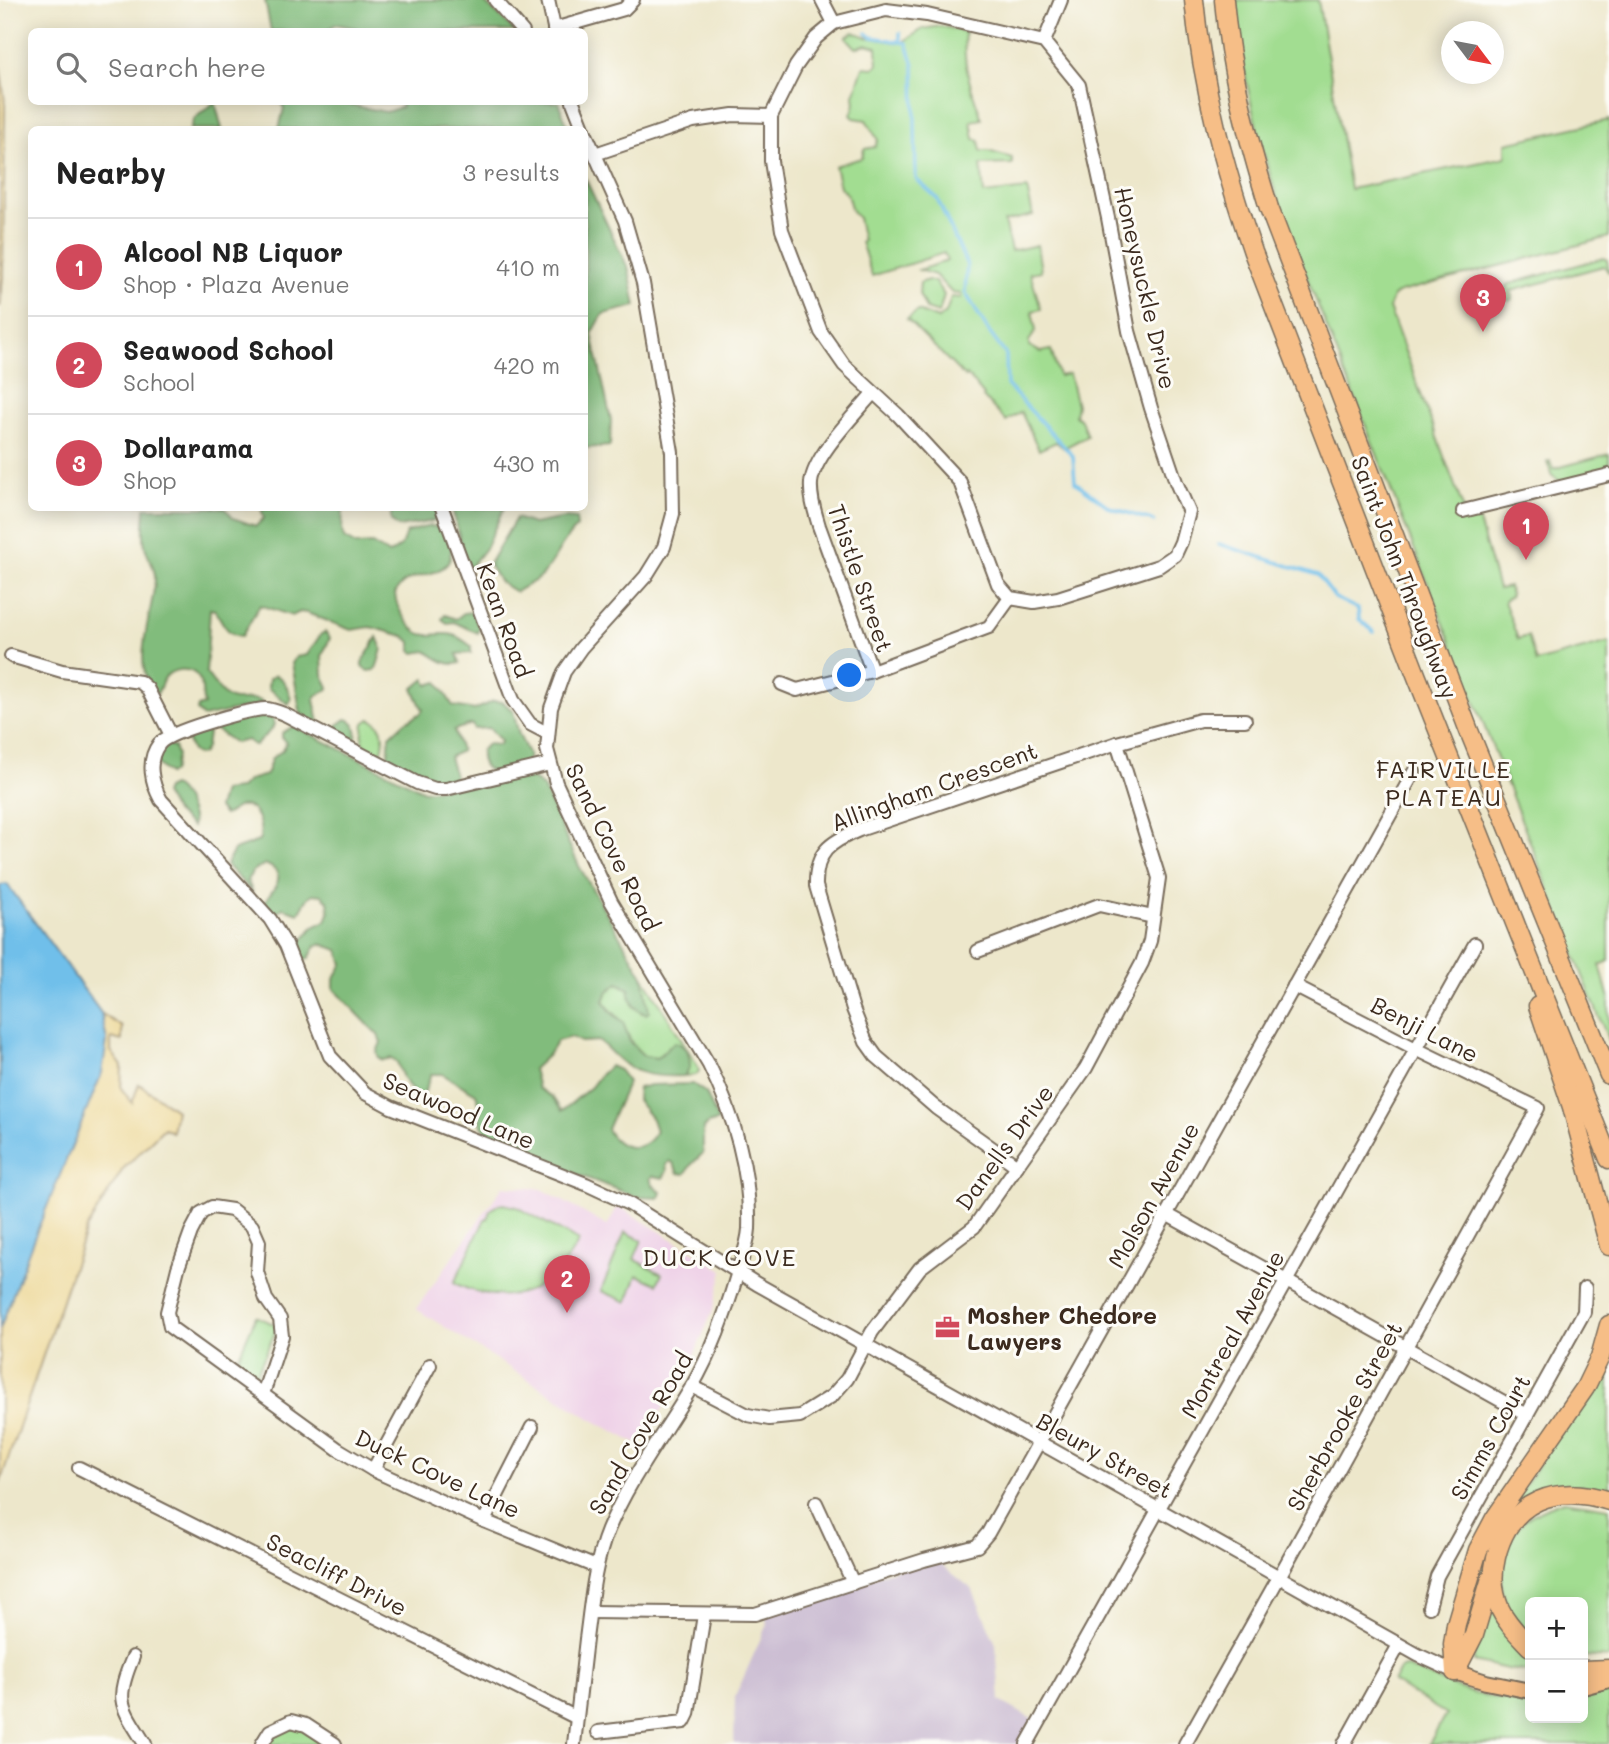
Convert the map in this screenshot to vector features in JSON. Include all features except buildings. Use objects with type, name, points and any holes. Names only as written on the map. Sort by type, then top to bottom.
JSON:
[{"type":"highway","name":"Saint John Throughway","points":[[1194,0],[1213,119],[1253,252],[1609,1159]]},
{"type":"highway","name":"Saint John Throughway","points":[[1224,0],[1243,118],[1269,208],[1469,731],[1609,1073]]},
{"type":"highway","points":[[1504,896],[1572,1107],[1609,1246]]},
{"type":"highway","points":[[1455,1672],[1453,1644],[1456,1624],[1478,1550],[1495,1518],[1586,1388],[1600,1357],[1609,1325]]},
{"type":"highway","points":[[1455,1672],[1474,1635],[1499,1547],[1509,1525],[1532,1504],[1544,1498],[1572,1492],[1609,1500]]},
{"type":"highway","points":[[1494,1569],[1494,1591],[1500,1608],[1508,1623],[1525,1642]]},
{"type":"highway","points":[[1588,1670],[1609,1669]]},
{"type":"main road","points":[[1455,1672],[1486,1682],[1525,1689]]},
{"type":"main road","points":[[1588,1686],[1609,1680]]},
{"type":"street","points":[[495,0],[520,28]]},
{"type":"street","points":[[548,0],[555,28]]},
{"type":"street","points":[[562,28],[624,9],[633,0]]},
{"type":"street","points":[[822,0],[834,23]]},
{"type":"street","points":[[782,684],[797,690],[872,671],[989,627],[1010,598],[998,584],[960,482],[898,415],[844,365],[821,332],[782,230],[771,161],[771,116],[796,66],[816,37],[834,23],[886,10],[927,15],[1044,42],[1061,0]]},
{"type":"street","name":"Honeysuckle Drive","points":[[1010,598],[1034,602],[1058,598],[1159,566],[1175,555],[1189,512],[1157,427],[1129,331],[1079,85],[1044,42]]},
{"type":"street","name":"Sand Cove Road","points":[[574,105],[582,126]]},
{"type":"street","points":[[595,154],[693,121],[733,115],[771,116]]},
{"type":"street","name":"Sand Cove Road","points":[[574,1744],[596,1567],[607,1531],[623,1496],[692,1386],[719,1331],[744,1255],[749,1229],[746,1190],[737,1138],[715,1078],[611,901],[556,783],[550,764],[547,733],[554,695],[564,672],[580,648],[646,576],[664,547],[673,514],[672,452],[643,283],[625,221],[588,139]]},
{"type":"street","name":"Thistle Street","points":[[872,671],[819,526],[812,502],[811,481],[821,457],[873,393]]},
{"type":"street","points":[[1463,511],[1609,475]]},
{"type":"street","name":"Kean Road","points":[[443,511],[513,700],[530,724],[547,733]]},
{"type":"street","points":[[12,656],[59,671],[143,683],[171,735],[240,713],[272,709],[417,783],[435,789],[455,788],[550,764]]},
{"type":"street","points":[[1117,743],[1200,720],[1245,720]]},
{"type":"street","name":"Seawood Lane","points":[[171,735],[158,745],[152,765],[152,779],[161,800],[270,919],[286,946],[330,1055],[365,1093],[391,1107],[586,1184],[629,1204],[738,1272]]},
{"type":"street","name":"Danells Drive","points":[[692,1386],[748,1415],[769,1419],[800,1416],[832,1396],[847,1379],[872,1332],[920,1268],[974,1227],[1086,1068],[1142,963],[1150,941],[1159,878],[1117,743]]},
{"type":"street","name":"Allingham Crescent","points":[[1017,1166],[904,1082],[876,1056],[866,1042],[853,1009],[816,886],[816,870],[822,855],[839,838],[1117,743]]},
{"type":"street","name":"Molson Avenue","points":[[590,1612],[755,1614],[977,1546],[988,1534],[1414,772]]},
{"type":"street","points":[[978,951],[1099,905],[1153,917]]},
{"type":"street","name":"Montreal Avenue","points":[[1027,1744],[1475,944]]},
{"type":"street","name":"Benji Lane","points":[[1294,986],[1538,1108]]},
{"type":"street","name":"Sherbrooke Street","points":[[1185,1744],[1538,1108]]},
{"type":"street","name":"Duck Cove Lane","points":[[263,1394],[282,1336],[280,1318],[267,1299],[257,1272],[259,1242],[252,1226],[232,1210],[212,1207],[201,1213],[178,1268],[167,1312],[170,1327],[338,1449],[373,1470],[484,1521],[596,1567]]},
{"type":"street","points":[[1166,1214],[1527,1415]]},
{"type":"street","name":"Bleury Street","points":[[738,1272],[1399,1644],[1455,1672]]},
{"type":"street","name":"Simms Court","points":[[1429,1607],[1437,1576],[1584,1312],[1585,1288]]},
{"type":"street","points":[[373,1470],[430,1365]]},
{"type":"street","points":[[484,1521],[532,1427]]},
{"type":"street","name":"Seacliff Drive","points":[[79,1468],[577,1718]]},
{"type":"street","points":[[816,1503],[853,1583]]},
{"type":"street","points":[[598,1732],[684,1722],[688,1716],[704,1615]]},
{"type":"street","points":[[1344,1744],[1399,1644]]},
{"type":"street","points":[[133,1657],[123,1685],[121,1703],[145,1744]]},
{"type":"street","points":[[262,1744],[270,1731],[291,1721],[306,1725],[335,1744]]},
{"type":"shaded area","points":[[503,1186],[542,1189],[607,1226],[618,1206],[723,1270],[714,1307],[694,1356],[639,1445],[591,1419],[416,1309]]},
{"type":"shaded area","points":[[933,1558],[972,1589],[996,1644],[1000,1701],[1039,1723],[1027,1744],[734,1744],[735,1697],[767,1624],[765,1611]]},
{"type":"green space","points":[[265,0],[482,0],[512,28],[356,28],[336,24],[330,28],[270,28]]},
{"type":"green space","points":[[1235,0],[1318,0],[1350,189],[1506,157],[1506,143],[1609,120],[1609,237],[1400,292],[1393,297],[1389,308],[1468,521],[1478,518],[1498,589],[1509,587],[1511,596],[1504,601],[1518,639],[1528,636],[1536,662],[1609,642],[1609,961],[1600,965],[1609,999],[1609,1042],[1284,219],[1253,111]]},
{"type":"green space","points":[[941,26],[965,32],[968,76],[982,119],[971,121],[974,139],[979,140],[981,151],[1012,158],[1012,164],[981,165],[984,194],[1027,189],[1033,215],[1004,222],[1011,251],[1037,245],[1041,271],[1030,273],[1041,309],[1032,311],[1036,331],[1029,341],[1029,346],[1040,352],[1051,350],[1059,376],[1069,374],[1077,405],[1075,416],[1081,420],[1087,436],[1064,448],[1056,442],[1039,450],[1021,412],[1006,421],[967,375],[965,377],[907,319],[918,311],[938,319],[946,313],[951,297],[961,298],[961,294],[952,293],[935,275],[919,270],[947,261],[944,253],[872,276],[861,242],[863,241],[858,218],[852,211],[847,194],[840,187],[835,166],[862,158],[864,149],[875,147],[878,140],[866,120],[851,115],[863,67],[874,68],[878,64],[877,47],[866,44],[856,48],[846,37],[854,32],[866,37],[901,43],[923,29]]},
{"type":"green space","points":[[211,105],[216,105],[221,126],[191,126],[194,119]]},
{"type":"green space","points":[[282,105],[350,105],[386,112],[402,107],[401,105],[560,105],[567,126],[280,126],[284,108]]},
{"type":"green space","points":[[588,184],[629,270],[636,306],[603,314],[592,334],[611,420],[610,446],[588,448]]},
{"type":"green space","points":[[1603,258],[1607,260],[1609,273],[1604,266],[1511,291],[1512,299],[1509,301],[1504,297],[1504,290],[1509,284]]},
{"type":"green space","points":[[928,280],[935,282],[944,295],[939,313],[926,309],[919,294],[920,283]]},
{"type":"green space","points":[[1609,454],[1609,468],[1560,481],[1551,475],[1550,461],[1553,469]]},
{"type":"green space","points":[[145,511],[227,511],[233,518],[256,526],[264,518],[262,511],[343,511],[344,538],[356,545],[372,544],[389,554],[401,546],[406,533],[437,527],[446,534],[450,544],[448,563],[435,572],[406,581],[395,594],[396,600],[411,627],[423,634],[456,636],[471,646],[471,653],[457,654],[460,663],[447,663],[426,651],[415,653],[411,650],[411,642],[404,636],[370,627],[351,630],[307,613],[300,612],[292,616],[260,605],[242,636],[232,633],[215,610],[210,609],[206,673],[230,699],[255,700],[264,704],[203,717],[197,711],[198,707],[204,705],[201,683],[195,673],[186,670],[171,672],[164,679],[157,694],[148,683],[143,654],[155,577],[146,550]]},
{"type":"green space","points":[[391,511],[439,511],[440,515],[433,521],[398,527],[391,521]]},
{"type":"green space","points":[[453,511],[503,511],[486,547],[468,570]]},
{"type":"green space","points":[[516,518],[533,524],[564,518],[576,519],[577,527],[540,577],[516,592],[500,582],[489,564]]},
{"type":"green space","points":[[471,612],[479,627],[478,633],[442,619],[445,615],[456,619]]},
{"type":"green space","points":[[325,632],[330,638],[322,656],[323,675],[329,687],[314,700],[320,727],[301,716],[292,663],[296,657],[307,655]]},
{"type":"green space","points":[[377,637],[382,649],[375,670],[368,671],[362,667],[362,663]]},
{"type":"green space","points":[[275,675],[288,689],[291,700],[288,704],[268,688],[269,679]]},
{"type":"green space","points":[[425,679],[428,685],[438,682],[453,706],[475,710],[493,701],[503,702],[513,711],[519,735],[529,755],[526,764],[492,772],[486,768],[481,751],[487,744],[499,745],[501,741],[489,728],[474,729],[472,724],[454,730],[461,751],[449,757],[455,777],[452,784],[430,785],[393,765],[388,755],[390,736],[423,710],[413,689]]},
{"type":"green space","points":[[256,714],[271,715],[274,724],[255,746],[247,740],[235,743],[216,730],[216,725]]},
{"type":"green space","points":[[346,719],[353,723],[356,730],[352,745],[331,732]]},
{"type":"green space","points":[[370,719],[382,731],[383,747],[379,758],[365,750],[362,740],[364,723]]},
{"type":"green space","points":[[294,726],[424,791],[518,777],[533,779],[543,787],[579,866],[643,976],[649,1012],[646,1014],[638,1010],[629,989],[618,983],[608,991],[604,1001],[611,1012],[623,1022],[630,1042],[644,1056],[657,1058],[675,1042],[687,1051],[690,1067],[684,1076],[646,1074],[630,1068],[598,1041],[581,1042],[571,1037],[557,1041],[548,1055],[533,1069],[538,1088],[552,1097],[562,1111],[591,1087],[610,1066],[619,1070],[628,1082],[607,1129],[618,1142],[631,1147],[645,1143],[656,1131],[652,1119],[637,1100],[638,1088],[650,1085],[693,1084],[706,1093],[718,1121],[703,1129],[703,1153],[685,1174],[678,1173],[670,1161],[666,1165],[667,1171],[663,1178],[650,1178],[652,1184],[661,1192],[659,1198],[637,1197],[502,1146],[489,1136],[480,1123],[476,1094],[442,1074],[431,1074],[422,1099],[418,1099],[403,1078],[397,1062],[392,1058],[379,1058],[377,1052],[381,1042],[378,1035],[334,989],[334,979],[343,964],[338,950],[322,944],[316,946],[309,958],[302,962],[308,987],[292,946],[302,941],[313,927],[326,921],[329,913],[328,901],[322,895],[313,894],[299,913],[283,908],[270,917],[263,905],[277,883],[277,873],[273,868],[265,864],[254,870],[247,880],[253,893],[226,865],[234,850],[259,841],[261,830],[258,818],[246,806],[240,806],[224,815],[218,808],[223,791],[239,789],[249,780],[266,775],[272,758],[283,750],[286,743],[282,733]]},
{"type":"green space","points":[[203,729],[208,733],[206,748],[198,755],[192,751],[186,737],[187,734]]},
{"type":"green space","points":[[168,744],[174,747],[177,755],[173,772],[169,774],[157,764],[158,754]]},
{"type":"green space","points":[[172,786],[180,792],[187,804],[192,817],[192,827],[175,812],[164,794],[166,789]]},
{"type":"green space","points":[[643,976],[697,1065],[699,1071],[696,1075],[684,1076],[687,1073],[669,1046],[657,1058],[648,1057],[636,1050],[623,1024],[604,1001],[608,991],[618,983],[629,989],[633,1006],[642,1013],[646,999]]},
{"type":"green space","points":[[497,1205],[517,1207],[579,1241],[555,1273],[527,1292],[493,1295],[454,1283],[485,1219]]},
{"type":"green space","points":[[625,1232],[642,1240],[634,1259],[662,1274],[657,1284],[637,1275],[627,1302],[601,1291]]},
{"type":"green space","points":[[256,1316],[278,1326],[255,1377],[234,1367]]},
{"type":"green space","points":[[1609,1348],[1609,1492],[1582,1485],[1553,1487],[1490,1547],[1471,1621],[1463,1638],[1482,1556]]},
{"type":"green space","points":[[1564,1501],[1609,1508],[1609,1658],[1588,1656],[1588,1597],[1525,1597],[1525,1629],[1512,1615],[1505,1600],[1502,1573],[1504,1558],[1513,1534],[1527,1518]]},
{"type":"green space","points":[[1489,1601],[1525,1647],[1525,1671],[1473,1661]]},
{"type":"green space","points":[[1405,1667],[1472,1693],[1525,1701],[1525,1723],[1588,1723],[1588,1697],[1609,1692],[1609,1744],[1429,1744],[1446,1714],[1393,1682],[1400,1669]]},
{"type":"green space","points":[[291,1721],[335,1744],[262,1744]]},
{"type":"sand","points":[[0,66],[5,103],[3,277],[0,307]]},
{"type":"sand","points":[[101,1013],[122,1027],[122,1041],[111,1038],[111,1051],[122,1066],[121,1088],[132,1103],[139,1084],[176,1110],[172,1132],[164,1128],[123,1169],[86,1229],[0,1483],[0,1329],[107,1041]]},
{"type":"water","points":[[7,884],[101,1013],[107,1041],[102,1073],[32,1243],[0,1329],[0,885]]},
{"type":"waterway","points":[[867,33],[872,37],[907,43],[914,65],[916,179],[937,198],[967,265],[965,292],[1006,355],[1007,385],[1073,456],[1075,482],[1109,507],[1154,521]]},
{"type":"waterway","points":[[900,33],[900,42]]},
{"type":"waterway","points":[[1219,544],[1318,575],[1335,598],[1358,609],[1359,619],[1374,632]]},
{"type":"place","name":"Dollarama","points":[[1483,332]]},
{"type":"place","name":"Alcool NB Liquor","points":[[1526,560]]},
{"type":"place","name":"Seawood School","points":[[567,1313]]},
{"type":"place","name":"Mosher Chedore Lawyers","points":[[947,1328]]},
{"type":"district","name":"FAIRVILLE PLATEAU","points":[[1444,782]]},
{"type":"district","name":"DUCK COVE","points":[[720,1256]]}]
